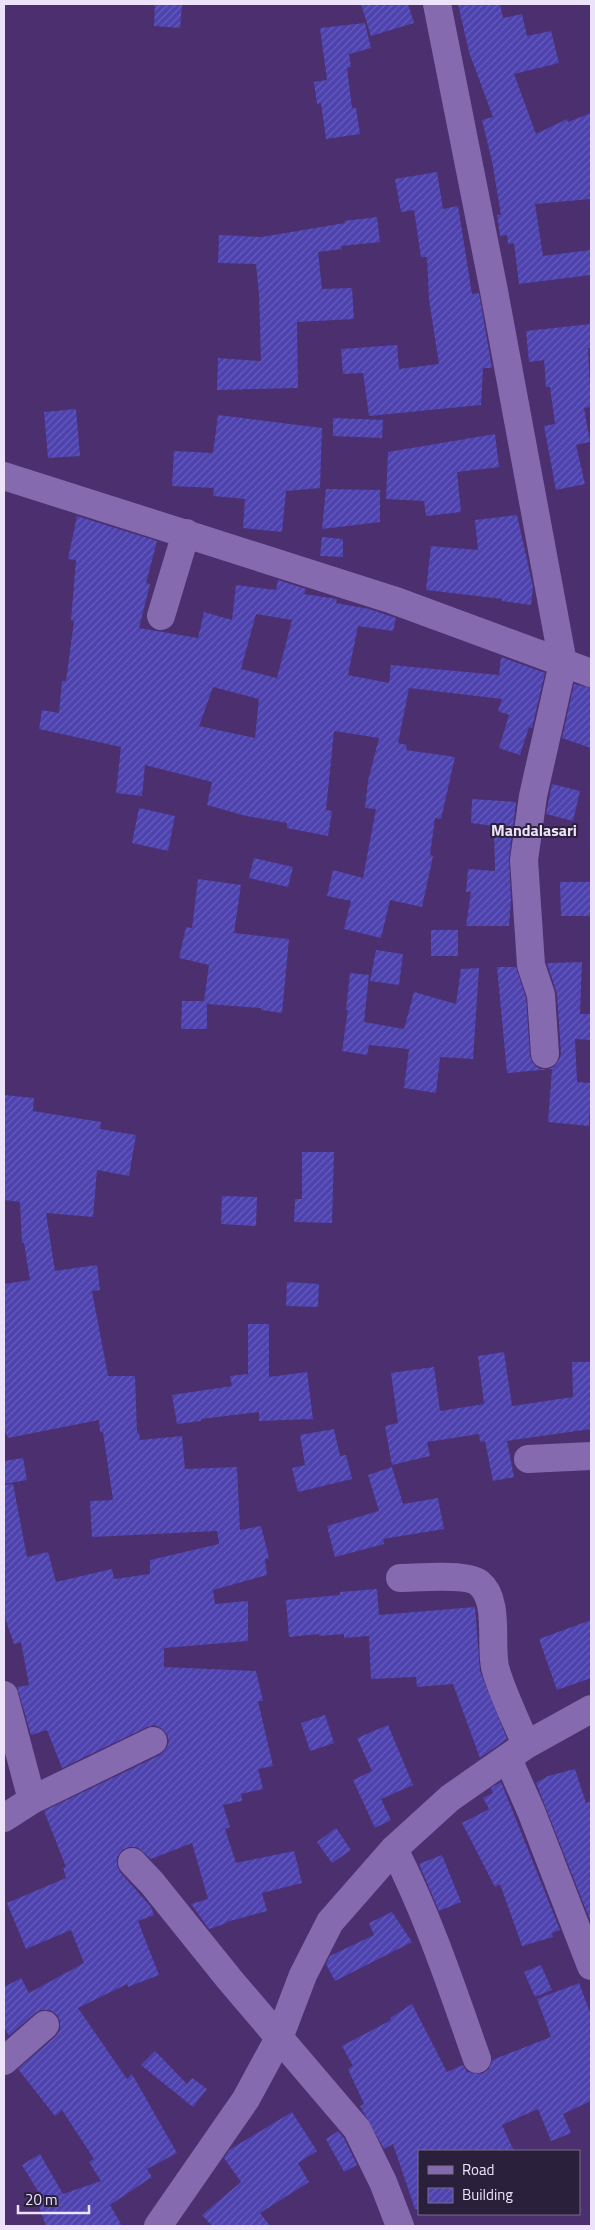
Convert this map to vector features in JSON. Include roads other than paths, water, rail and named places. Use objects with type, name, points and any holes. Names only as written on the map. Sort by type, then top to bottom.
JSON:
[{"type":"street","points":[[437,4],[494,291],[563,663],[533,796],[524,860],[532,965],[541,995],[545,1054]]},
{"type":"street","points":[[4,476],[67,498],[186,533],[393,600],[591,673]]},
{"type":"street","points":[[161,616],[186,533]]},
{"type":"street","points":[[528,1459],[591,1456]]},
{"type":"street","points":[[400,1578],[466,1578],[478,1583],[489,1597],[493,1619],[495,1668],[531,1811],[591,1966]]},
{"type":"street","points":[[4,1695],[32,1800]]},
{"type":"street","points":[[158,2226],[246,2099],[279,2038],[303,1975],[330,1922],[394,1849],[450,1798],[517,1752],[591,1709]]},
{"type":"street","points":[[4,1818],[32,1800],[153,1741]]},
{"type":"street","points":[[394,1849],[413,1889],[477,2058]]},
{"type":"street","points":[[132,1862],[152,1882],[230,1980],[357,2129],[383,2182],[400,2226]]},
{"type":"street","points":[[4,2061],[45,2025]]},
{"type":"district","name":"Mandalasari","points":[[534,830]]}]
